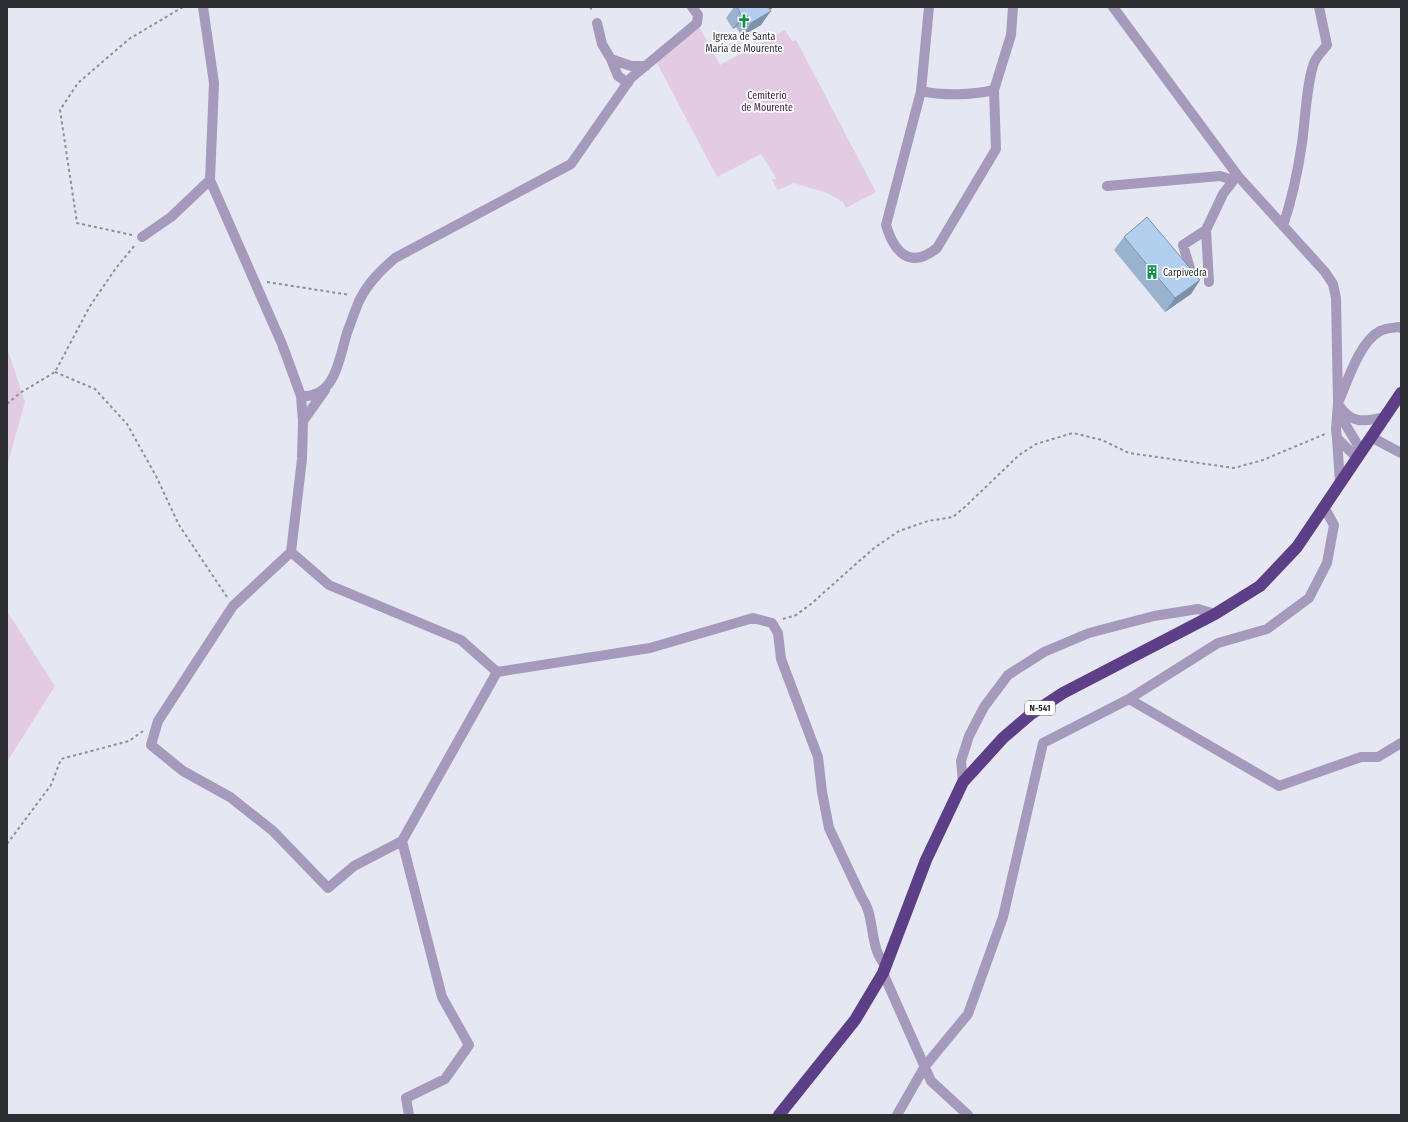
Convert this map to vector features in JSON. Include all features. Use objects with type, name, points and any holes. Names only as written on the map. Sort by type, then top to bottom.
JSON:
[{"type":"highway","name":"N-541","points":[[779,1115],[855,1020],[885,970],[926,860],[963,782],[1003,738],[1031,714],[1056,697],[1215,614],[1260,586],[1297,547],[1401,393]]},
{"type":"street","points":[[203,7],[214,83],[210,180],[282,344],[301,396],[304,422],[302,459],[292,552],[234,606],[158,721],[151,745],[183,771],[230,797],[273,831],[328,888],[354,866],[402,841],[497,672]]},
{"type":"street","points":[[304,422],[331,382],[339,364],[347,333],[361,297],[369,282],[394,258],[571,164],[628,83],[697,23],[699,19],[698,15],[692,7]]},
{"type":"street","points":[[929,7],[921,91],[886,225],[890,238],[897,249],[908,256],[918,258],[927,256],[937,248],[996,149],[994,90],[1011,35],[1013,7]]},
{"type":"street","points":[[1113,7],[1235,178],[1283,226],[1325,272],[1333,284],[1336,298],[1338,403],[1336,434],[1340,483]]},
{"type":"street","points":[[1283,226],[1290,205],[1295,181],[1302,143],[1308,90],[1315,60],[1327,45],[1319,7]]},
{"type":"street","points":[[597,23],[602,44],[618,76],[628,83]]},
{"type":"street","points":[[611,60],[631,66],[646,66]]},
{"type":"street","points":[[921,91],[931,93],[980,93],[994,90]]},
{"type":"street","points":[[1107,186],[1220,176],[1235,178]]},
{"type":"street","points":[[1209,282],[1206,230],[1223,194],[1235,178]]},
{"type":"street","points":[[142,237],[171,217],[210,180]]},
{"type":"street","points":[[1191,272],[1183,245],[1206,230]]},
{"type":"street","points":[[1359,455],[1344,422],[1338,403],[1353,366],[1374,336],[1381,330],[1401,328]]},
{"type":"street","points":[[301,396],[310,396],[322,392],[331,382]]},
{"type":"street","points":[[1338,403],[1349,417],[1358,421],[1385,417]]},
{"type":"street","points":[[1336,434],[1359,455]]},
{"type":"street","points":[[1371,437],[1401,453]]},
{"type":"street","points":[[897,1115],[925,1066],[968,1014],[1003,917],[1044,743],[1129,699],[1218,643],[1267,630],[1309,598],[1327,563],[1334,526],[1324,508]]},
{"type":"street","points":[[292,552],[329,585],[461,640],[497,672]]},
{"type":"street","points":[[963,782],[961,761],[970,736],[984,707],[1008,675],[1044,652],[1089,633],[1162,615],[1198,610],[1215,614]]},
{"type":"street","points":[[497,672],[650,648],[753,618],[772,623],[778,633],[781,659],[818,757],[822,792],[829,828],[862,898],[867,905],[877,950],[931,1081],[968,1115]]},
{"type":"street","points":[[1129,699],[1279,786],[1361,757],[1378,757],[1401,743]]},
{"type":"street","points":[[402,841],[442,997],[469,1045],[445,1079],[406,1098],[409,1115]]},
{"type":"path","points":[[7,404],[20,393],[55,372],[90,306],[116,268],[142,237],[77,223],[60,110],[78,83],[129,39],[183,7]]},
{"type":"path","points":[[254,280],[361,297]]},
{"type":"path","points":[[55,372],[95,389],[127,424],[156,476],[179,525],[234,606]]},
{"type":"path","points":[[772,623],[796,615],[812,604],[874,548],[899,531],[928,521],[953,517],[1019,454],[1036,444],[1073,433],[1102,440],[1129,453],[1234,468],[1263,460],[1336,434]]},
{"type":"path","points":[[7,844],[51,785],[61,759],[128,741],[158,721]]},
{"type":"green space","name":"Cemiterio de Mourente","points":[[699,26],[720,65],[785,30],[792,41],[796,40],[876,192],[846,208],[843,202],[827,193],[794,183],[778,190],[772,180],[776,178],[761,154],[717,177],[657,63]]},
{"type":"green space","points":[[7,348],[25,402],[7,466]]},
{"type":"green space","points":[[7,611],[55,686],[7,762]]},
{"type":"building","points":[[737,7],[768,7],[771,11],[751,23],[746,14],[742,16]]},
{"type":"building","points":[[1147,217],[1200,280],[1175,298],[1124,237]]},
{"type":"place","name":"Igrexa de Santa María de Mourente","points":[[744,21]]},
{"type":"place","name":"Carpivedra","points":[[1152,272]]}]
